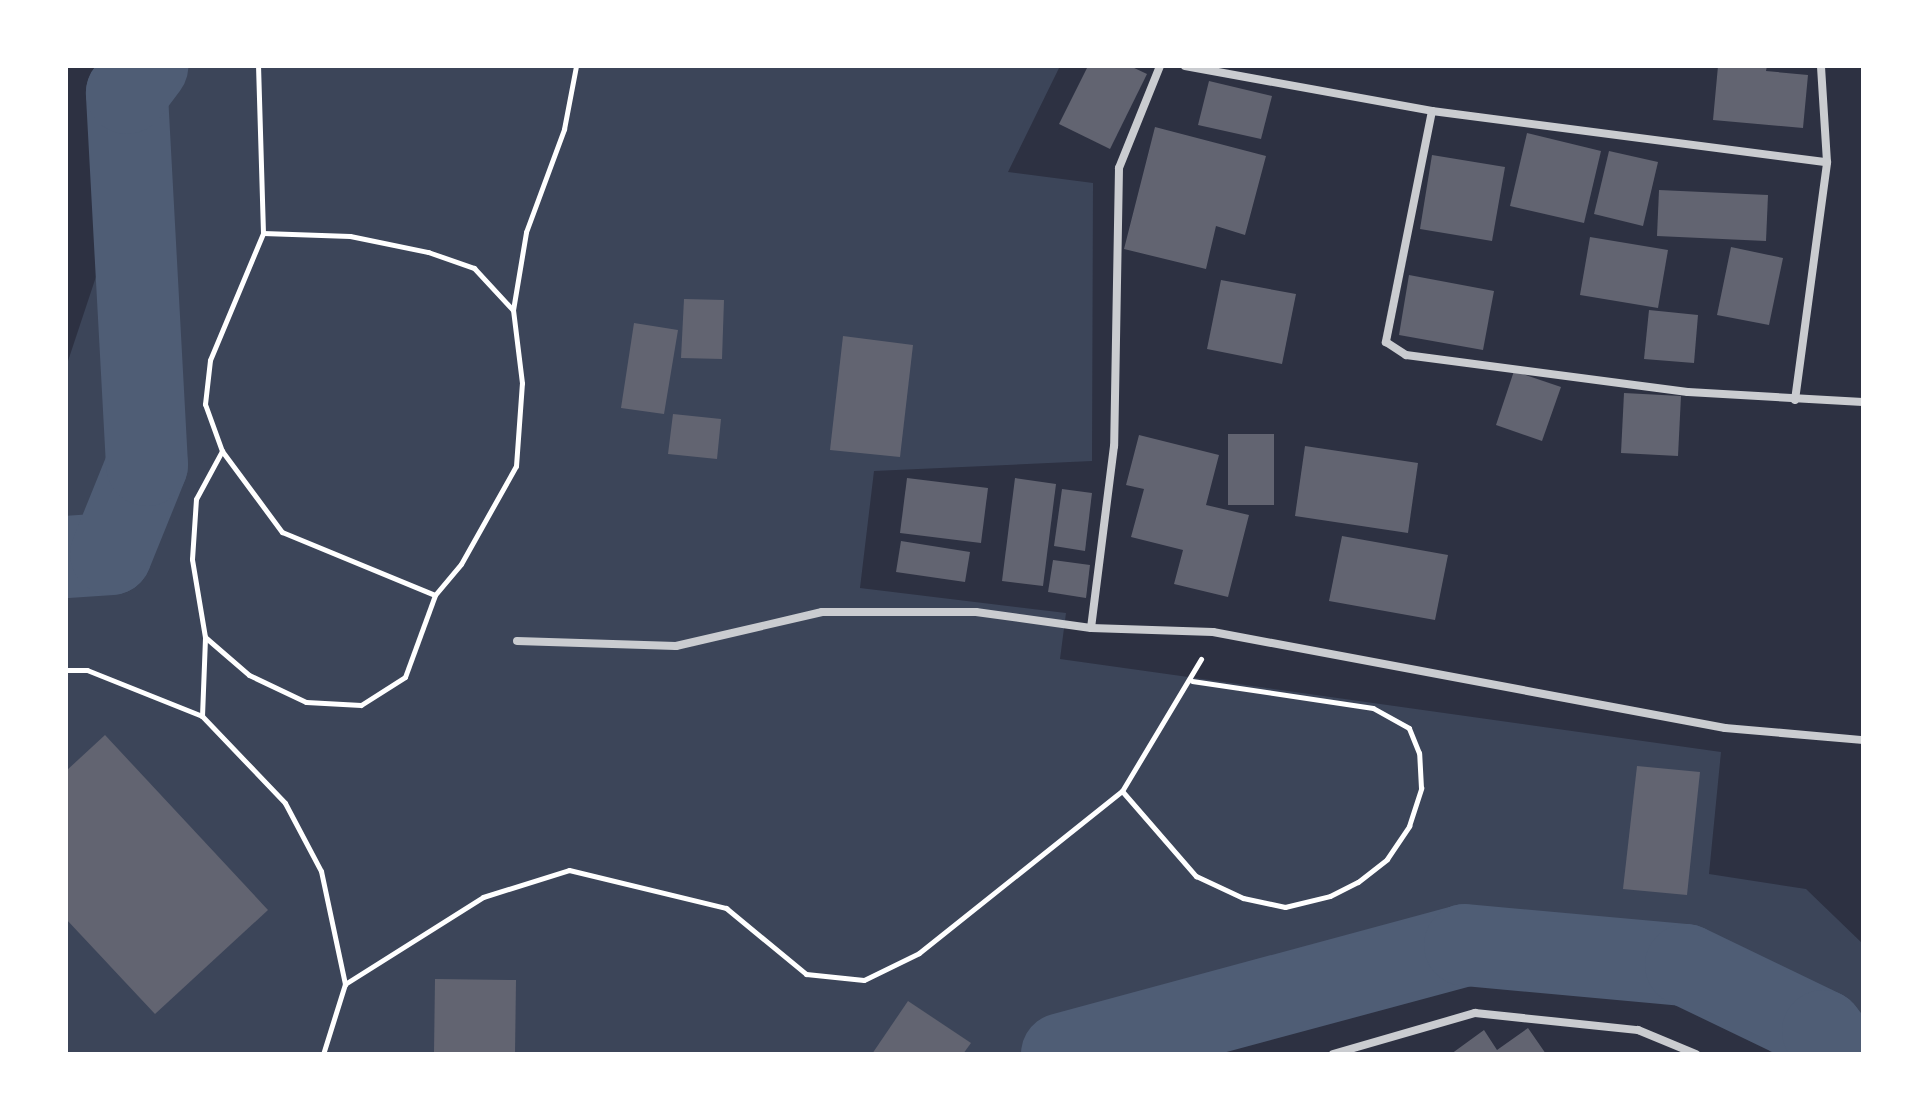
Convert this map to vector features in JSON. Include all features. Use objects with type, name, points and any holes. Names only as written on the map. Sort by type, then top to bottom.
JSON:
[{"type":"street","points":[[1091,628],[1114,446],[1119,168],[1160,66]]},
{"type":"street","points":[[1185,66],[1432,111],[1827,162]]},
{"type":"street","points":[[1795,400],[1827,162],[1821,66]]},
{"type":"street","points":[[1432,111],[1386,342],[1406,355],[1688,392],[1863,402]]},
{"type":"street","points":[[517,641],[676,646],[822,612],[976,612],[1091,628],[1213,632],[1725,728],[1863,740]]},
{"type":"street","points":[[1333,1054],[1475,1013],[1638,1030],[1696,1054]]},
{"type":"path","points":[[258,66],[263,233],[210,360],[205,404],[222,451],[282,532],[435,595]]},
{"type":"path","points":[[205,637],[249,675],[306,702],[361,705],[405,677],[435,595],[461,564],[516,466],[522,383],[513,310],[526,232],[552,168],[576,66]]},
{"type":"path","points":[[263,233],[350,236],[428,252],[474,268],[513,310]]},
{"type":"path","points":[[202,716],[205,637],[192,559],[196,499],[222,451]]},
{"type":"path","points":[[345,984],[483,897],[569,870],[726,908],[806,974],[864,980],[919,953],[1122,791],[1192,681],[1213,632]]},
{"type":"path","points":[[66,670],[87,670],[202,716],[285,803],[321,871],[345,984],[323,1054]]},
{"type":"path","points":[[1122,791],[1196,876],[1243,898],[1285,907],[1330,896],[1358,882],[1387,859],[1409,826],[1421,788],[1419,753],[1409,728],[1373,708],[1192,681]]},
{"type":"shaded area","points":[[166,66],[1060,66],[1008,172],[1093,183],[1092,461],[874,471],[860,588],[1066,613],[1060,659],[1721,752],[1709,874],[1806,889],[1863,944],[1863,1054],[1773,1054],[1686,973],[1463,953],[1101,1054],[66,1054],[66,367]]},
{"type":"building","points":[[1088,66],[1130,66],[1147,74],[1110,149],[1059,124]]},
{"type":"building","points":[[1718,66],[1767,66],[1766,71],[1808,75],[1803,128],[1713,120]]},
{"type":"building","points":[[1209,81],[1272,96],[1261,139],[1198,125]]},
{"type":"building","points":[[1155,127],[1266,156],[1245,235],[1216,226],[1206,269],[1124,249]]},
{"type":"building","points":[[1527,133],[1601,151],[1584,223],[1510,206]]},
{"type":"building","points":[[1609,151],[1658,162],[1643,226],[1594,214]]},
{"type":"building","points":[[1432,155],[1505,167],[1492,241],[1420,229]]},
{"type":"building","points":[[1659,190],[1768,195],[1766,241],[1657,236]]},
{"type":"building","points":[[1590,237],[1668,250],[1658,308],[1580,295]]},
{"type":"building","points":[[1731,247],[1783,258],[1769,325],[1717,315]]},
{"type":"building","points":[[1409,275],[1494,291],[1483,350],[1399,335]]},
{"type":"building","points":[[1221,280],[1296,294],[1282,364],[1207,349]]},
{"type":"building","points":[[684,299],[724,300],[722,359],[681,358]]},
{"type":"building","points":[[1649,310],[1698,315],[1694,363],[1644,359]]},
{"type":"building","points":[[634,323],[678,330],[664,414],[621,408]]},
{"type":"building","points":[[843,336],[913,345],[900,457],[830,450]]},
{"type":"building","points":[[1514,371],[1561,387],[1542,441],[1496,425]]},
{"type":"building","points":[[1624,393],[1681,396],[1678,456],[1621,453]]},
{"type":"building","points":[[673,414],[721,419],[717,459],[668,454]]},
{"type":"building","points":[[1228,434],[1274,434],[1274,505],[1228,505]]},
{"type":"building","points":[[1139,435],[1219,455],[1206,505],[1249,515],[1228,597],[1174,584],[1183,550],[1131,537],[1144,489],[1126,485]]},
{"type":"building","points":[[1305,446],[1418,463],[1408,533],[1295,516]]},
{"type":"building","points":[[907,478],[988,488],[981,543],[900,533]]},
{"type":"building","points":[[1015,478],[1056,484],[1043,586],[1002,581]]},
{"type":"building","points":[[1062,489],[1092,493],[1085,551],[1054,546]]},
{"type":"building","points":[[1342,536],[1448,555],[1435,620],[1329,601]]},
{"type":"building","points":[[901,541],[970,552],[965,582],[896,572]]},
{"type":"building","points":[[1053,560],[1090,565],[1086,598],[1048,592]]},
{"type":"building","points":[[105,735],[268,910],[155,1014],[66,919],[66,771]]},
{"type":"building","points":[[1637,766],[1700,772],[1687,895],[1623,889]]},
{"type":"building","points":[[435,979],[516,980],[515,1054],[434,1054]]},
{"type":"building","points":[[908,1001],[971,1043],[963,1054],[872,1054]]},
{"type":"building","points":[[1528,1028],[1546,1054],[1451,1054],[1484,1030],[1497,1050]]},
{"type":"waterway","points":[[66,557],[111,554],[147,465],[127,93],[147,66]]},
{"type":"waterway","points":[[1062,1054],[1465,945],[1686,965],[1823,1031],[1841,1054]]}]
